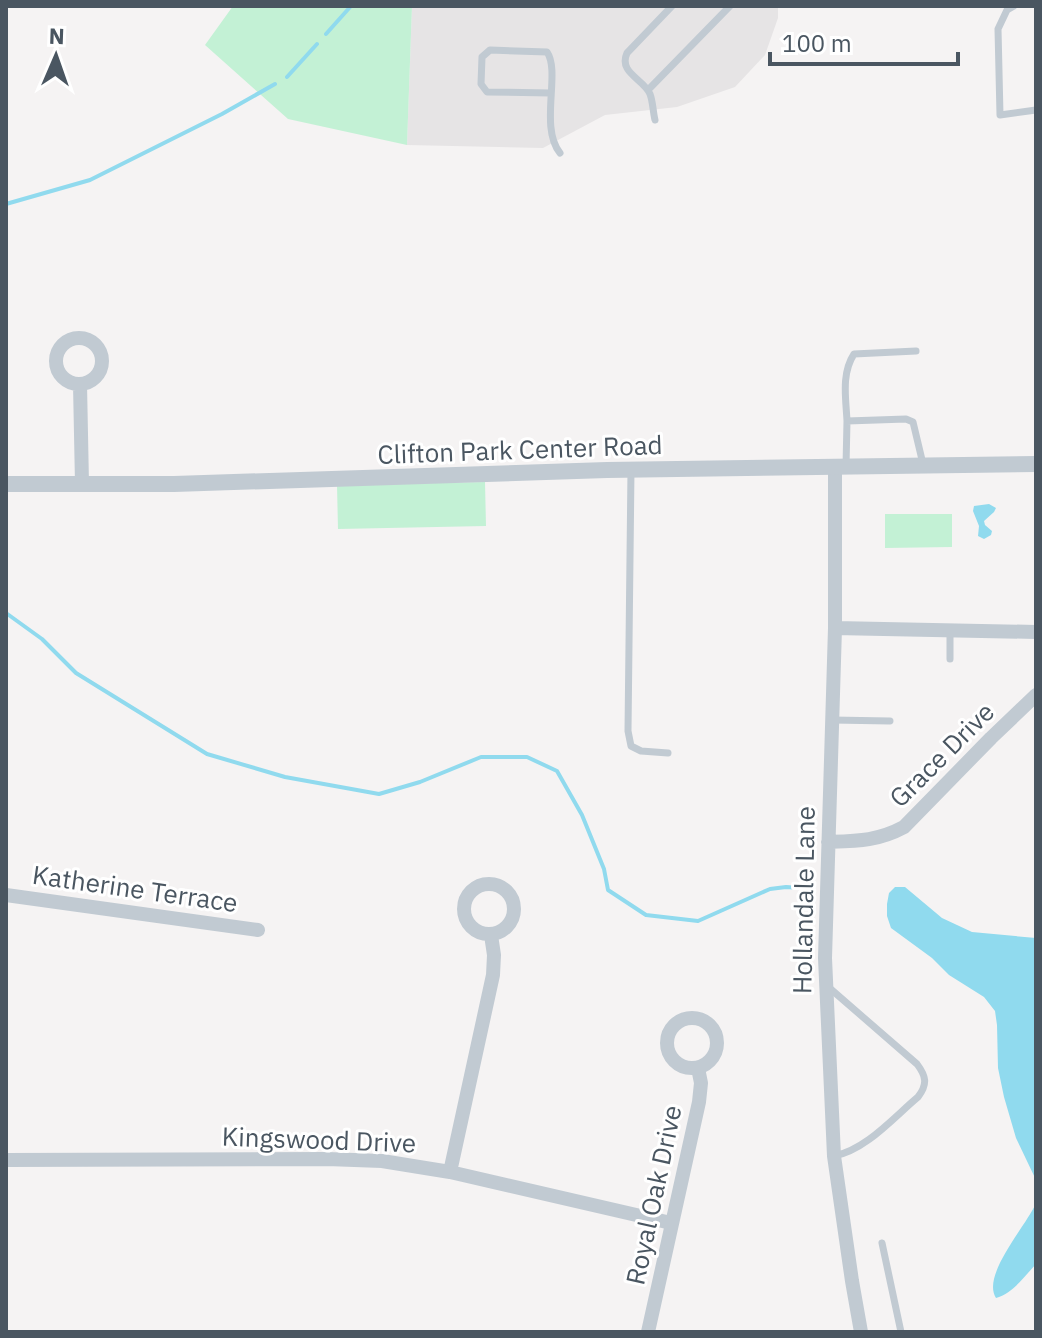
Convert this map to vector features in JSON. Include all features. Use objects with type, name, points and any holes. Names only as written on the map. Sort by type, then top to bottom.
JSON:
[{"type":"street","points":[[80,384],[82,484]]},
{"type":"street","name":"Clifton Park Center Road","points":[[6,484],[174,484],[631,470],[1036,464]]},
{"type":"street","name":"Hollandale Lane","points":[[840,466],[825,958],[834,1156],[861,1332]]},
{"type":"street","points":[[835,628],[1036,632]]},
{"type":"street","name":"Grace Drive","points":[[828,842],[864,841],[888,836],[904,827],[1036,695]]},
{"type":"street","name":"Katherine Terrace","points":[[6,895],[258,930]]},
{"type":"street","points":[[450,1172],[493,975],[491,935]]},
{"type":"street","name":"Royal Oak Drive","points":[[648,1332],[699,1102],[701,1083],[698,1068]]},
{"type":"street","name":"Kingswood Drive","points":[[6,1160],[382,1161],[450,1172],[671,1223]]},
{"type":"lane","points":[[655,120],[648,90],[626,68],[625,59],[627,53],[672,6]]},
{"type":"lane","points":[[648,90],[730,6]]},
{"type":"lane","points":[[1014,6],[1007,10],[998,29],[1000,115],[1036,110]]},
{"type":"lane","points":[[551,93],[487,92],[481,84],[482,57],[490,50],[547,52],[551,58],[553,144],[560,153]]},
{"type":"lane","points":[[840,466],[847,421],[848,362],[854,354],[916,351]]},
{"type":"lane","points":[[847,421],[906,419],[913,422],[923,465]]},
{"type":"lane","points":[[631,470],[628,731],[631,746],[635,749],[668,753]]},
{"type":"lane","points":[[950,631],[950,659]]},
{"type":"lane","points":[[832,720],[890,721]]},
{"type":"lane","points":[[826,985],[917,1064],[926,1080],[918,1097],[858,1148],[834,1156]]},
{"type":"lane","points":[[882,1243],[901,1332]]},
{"type":"shaded area","points":[[412,6],[778,6],[778,18],[765,55],[735,87],[677,107],[605,115],[543,148],[407,145]]},
{"type":"green space","points":[[233,6],[412,6],[407,145],[288,119],[205,45]]},
{"type":"green space","points":[[485,482],[486,526],[338,529],[337,485]]},
{"type":"green space","points":[[885,514],[952,514],[952,547],[885,548]]},
{"type":"water","points":[[989,504],[996,508],[984,521],[992,531],[984,539],[978,536],[979,526],[973,511],[974,506]]},
{"type":"water","points":[[895,887],[905,887],[942,918],[972,932],[1036,938],[1036,1180],[1016,1138],[1004,1097],[998,1068],[995,1011],[984,997],[949,975],[932,958],[891,928],[887,904],[889,893]]},
{"type":"water","points":[[1036,1203],[1036,1264],[1013,1288],[996,1298],[993,1288],[1000,1264]]},
{"type":"waterway","points":[[326,34],[351,6]]},
{"type":"waterway","points":[[287,77],[317,44]]},
{"type":"waterway","points":[[6,204],[90,180],[275,84]]},
{"type":"waterway","points":[[6,613],[42,639],[76,673],[207,754],[285,777],[379,794],[420,782],[481,757],[527,757],[557,771],[582,815],[604,869],[608,890],[646,915],[698,921],[770,889],[801,888]]}]
